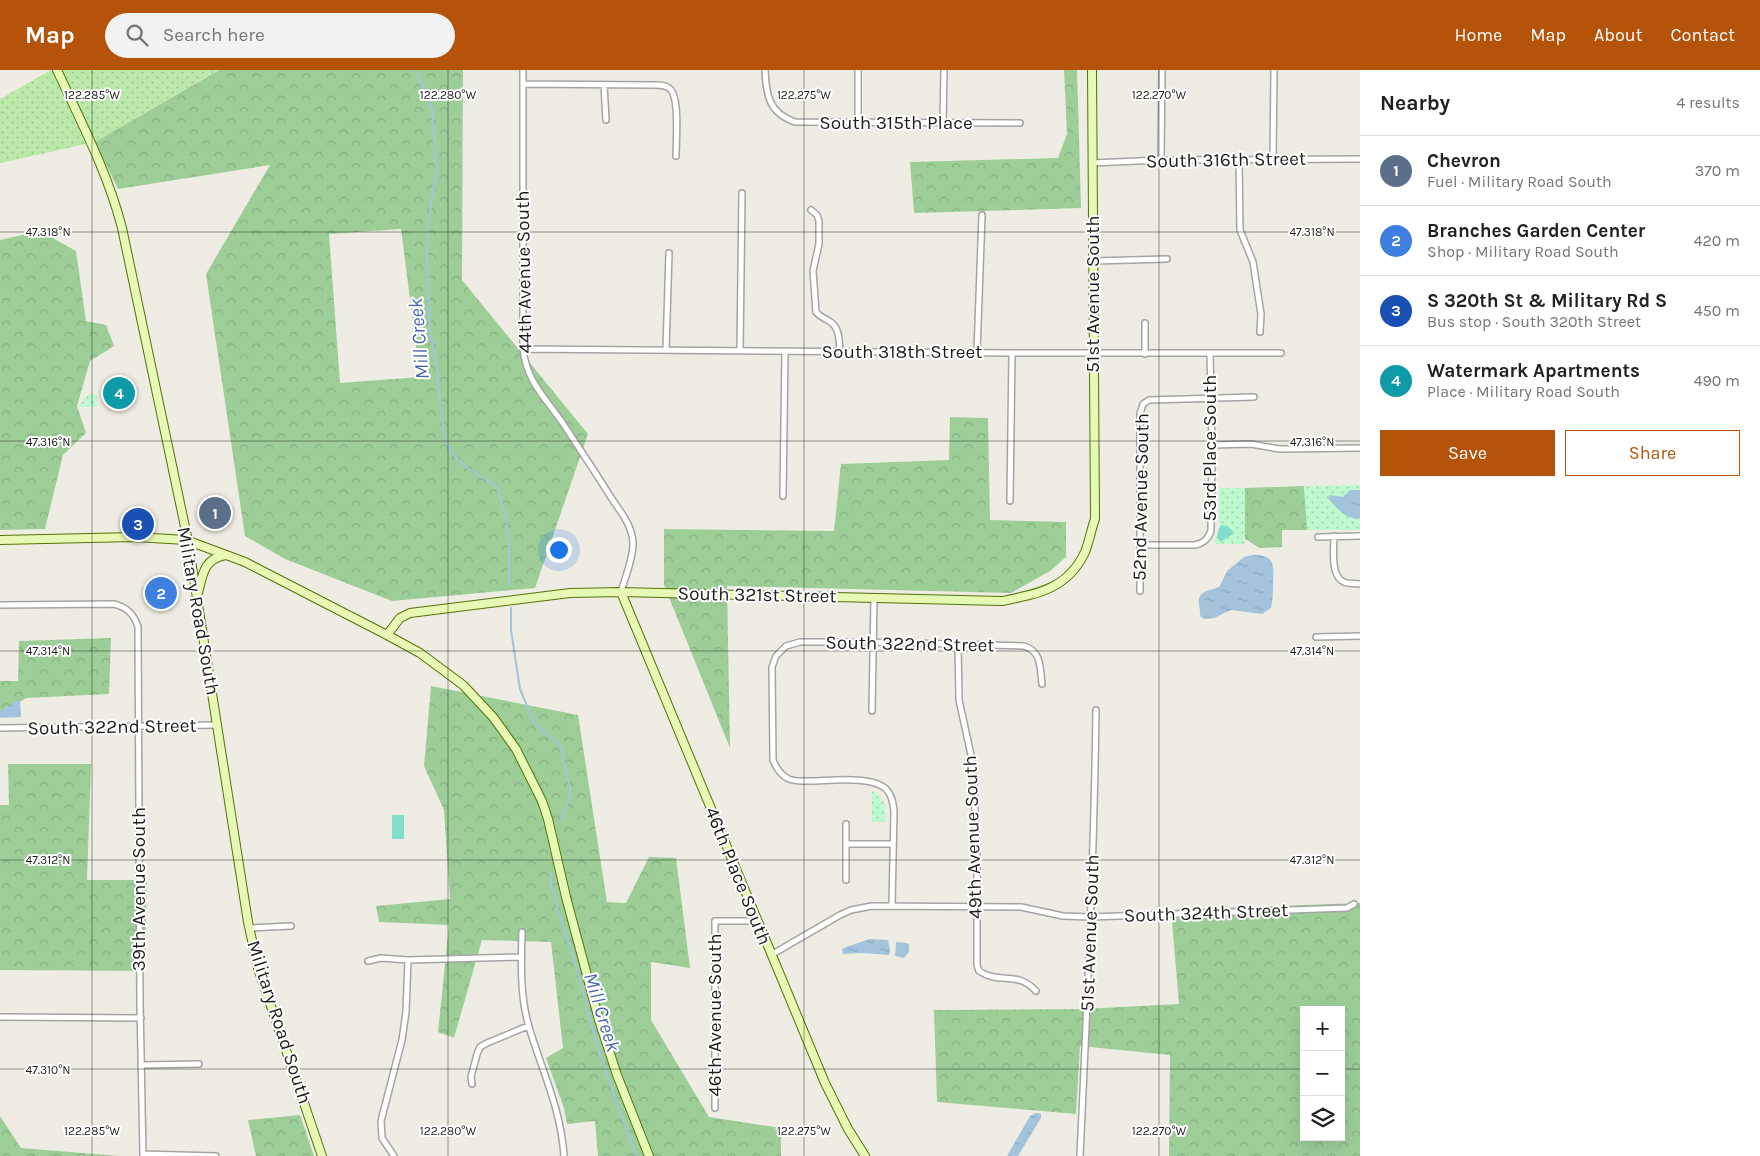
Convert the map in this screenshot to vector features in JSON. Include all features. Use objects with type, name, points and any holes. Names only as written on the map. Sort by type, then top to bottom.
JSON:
[{"type":"main road","name":"Military Road South","points":[[57,70],[100,164],[119,216],[188,541],[258,968],[322,1156]]},
{"type":"main road","name":"51st Avenue South","points":[[1092,70],[1094,519]]},
{"type":"main road","name":"South 321st Street","points":[[387,635],[400,618],[410,613],[570,593],[621,592],[1002,601],[1043,592],[1067,577],[1078,564],[1085,551],[1094,519]]},
{"type":"main road","points":[[0,540],[134,537],[172,538],[188,541],[226,554],[270,574],[387,635],[420,653],[463,685],[493,717],[516,749],[533,782],[548,819],[566,897],[599,1020],[617,1075],[649,1156]]},
{"type":"main road","points":[[197,597],[205,567],[213,558],[226,554]]},
{"type":"main road","name":"46th Place South","points":[[621,592],[826,1085],[848,1130],[865,1156]]},
{"type":"street","name":"44th Avenue South","points":[[523,70],[525,364],[531,378],[602,483],[632,533],[633,544],[621,592]]},
{"type":"street","name":"South 315th Place","points":[[765,70],[767,95],[776,111],[788,120],[795,122],[1020,123]]},
{"type":"street","points":[[858,70],[858,123]]},
{"type":"street","points":[[942,123],[944,70]]},
{"type":"street","points":[[1161,160],[1162,70]]},
{"type":"street","points":[[1273,159],[1274,70]]},
{"type":"street","points":[[523,84],[664,86],[670,89],[675,103],[676,156]]},
{"type":"street","points":[[604,85],[606,120]]},
{"type":"street","name":"South 316th Street","points":[[1092,163],[1161,160],[1360,158]]},
{"type":"street","points":[[1239,160],[1240,230],[1253,262],[1261,314],[1260,332]]},
{"type":"street","points":[[740,351],[742,193]]},
{"type":"street","points":[[811,210],[817,215],[819,221],[819,244],[813,271],[816,312],[820,317],[831,322],[837,329],[840,351]]},
{"type":"street","points":[[977,352],[982,214]]},
{"type":"street","points":[[666,350],[669,253]]},
{"type":"street","points":[[1093,261],[1167,259]]},
{"type":"street","points":[[1145,323],[1145,354]]},
{"type":"street","name":"South 318th Street","points":[[524,349],[1094,354],[1280,353]]},
{"type":"street","points":[[783,496],[785,351]]},
{"type":"street","points":[[1010,501],[1012,353]]},
{"type":"street","name":"53rd Place South","points":[[1140,545],[1201,544],[1211,531],[1210,354]]},
{"type":"street","points":[[1211,398],[1254,397]]},
{"type":"street","name":"52nd Avenue South","points":[[1140,591],[1140,414],[1143,404],[1150,400],[1211,398]]},
{"type":"street","points":[[1212,445],[1251,444],[1279,449],[1360,448]]},
{"type":"street","points":[[1334,536],[1335,567],[1338,578],[1345,582],[1360,584]]},
{"type":"street","points":[[1318,537],[1360,536]]},
{"type":"street","points":[[872,712],[874,598]]},
{"type":"street","name":"39th Avenue South","points":[[0,605],[114,604],[129,611],[137,622],[139,645],[140,1018],[143,1155]]},
{"type":"street","points":[[1316,637],[1360,636]]},
{"type":"street","name":"South 322nd Street","points":[[893,844],[893,801],[884,787],[862,781],[792,780],[779,772],[773,760],[772,677],[772,667],[779,651],[786,646],[800,642],[1024,646],[1034,651],[1038,656],[1042,684]]},
{"type":"street","name":"49th Avenue South","points":[[958,644],[959,700],[973,764],[977,965],[979,971],[987,976],[1021,979],[1030,984],[1036,991]]},
{"type":"street","name":"51st Avenue South","points":[[1080,1156],[1093,873],[1096,710]]},
{"type":"street","name":"South 322nd Street","points":[[0,728],[218,725]]},
{"type":"street","points":[[846,824],[846,880]]},
{"type":"street","points":[[846,844],[893,844],[892,905]]},
{"type":"street","name":"South 324th Street","points":[[771,955],[851,910],[872,906],[1021,907],[1063,916],[1090,918],[1347,908],[1354,904]]},
{"type":"street","name":"46th Avenue South","points":[[715,1108],[715,921],[757,921]]},
{"type":"street","points":[[250,928],[291,926]]},
{"type":"street","points":[[522,932],[523,992],[528,1026],[555,1101],[563,1134],[564,1156]]},
{"type":"street","points":[[368,961],[381,958],[408,960],[521,958]]},
{"type":"street","points":[[394,1156],[382,1138],[381,1121],[403,1031],[406,1012],[408,960]]},
{"type":"street","points":[[0,1017],[140,1018]]},
{"type":"street","points":[[472,1084],[473,1070],[480,1047],[486,1042],[528,1026]]},
{"type":"street","points":[[141,1065],[199,1064]]},
{"type":"street","points":[[143,1155],[216,1156]]},
{"type":"green space","points":[[51,70],[218,70],[95,142],[0,163],[0,99]]},
{"type":"green space","points":[[219,70],[463,70],[462,280],[588,434],[535,588],[392,601],[285,559],[245,536],[206,274],[270,165],[118,189],[95,142]],"holes":[[[401,229],[420,377],[340,383],[329,234]]]},
{"type":"green space","points":[[1064,70],[1077,70],[1081,208],[914,213],[910,162],[1058,158],[1067,134]]},
{"type":"green space","points":[[40,231],[76,251],[86,321],[106,325],[114,346],[90,361],[77,406],[86,433],[63,455],[45,529],[0,530],[0,240]]},
{"type":"green space","points":[[90,393],[97,395],[97,407],[81,407],[79,405]]},
{"type":"green space","points":[[950,417],[988,418],[990,520],[1066,522],[1066,557],[1050,571],[1011,593],[727,586],[730,748],[664,585],[664,529],[834,531],[841,464],[949,460]]},
{"type":"green space","points":[[1360,485],[1360,530],[1307,530],[1304,486]]},
{"type":"green space","points":[[1304,486],[1305,498],[1323,530],[1282,530],[1282,547],[1260,548],[1245,539],[1245,488]]},
{"type":"green space","points":[[1219,488],[1245,488],[1245,544],[1214,543],[1219,530]]},
{"type":"green space","points":[[111,638],[109,694],[26,698],[0,715],[0,681],[18,681],[19,641]]},
{"type":"green space","points":[[431,686],[578,715],[607,902],[626,903],[649,857],[676,858],[690,968],[651,962],[651,1020],[709,1117],[781,1128],[781,1156],[598,1156],[595,1121],[567,1124],[564,1108],[546,1058],[563,1048],[551,942],[482,940],[454,1038],[438,1032],[449,925],[379,922],[376,906],[450,899],[444,810],[424,766]]},
{"type":"green space","points":[[8,764],[91,764],[87,880],[147,880],[145,971],[0,970],[0,805],[9,805]]},
{"type":"green space","points":[[872,791],[883,800],[886,822],[872,822]]},
{"type":"green space","points":[[1360,903],[1360,1156],[1169,1156],[1170,1055],[1080,1046],[1076,1114],[937,1102],[934,1010],[1083,1009],[1179,1004],[1171,910]]},
{"type":"green space","points":[[300,1115],[314,1156],[256,1156],[248,1120]]},
{"type":"green space","points":[[0,1116],[21,1148],[119,1156],[0,1156]]},
{"type":"shaded area","points":[[1222,525],[1227,526],[1233,531],[1233,534],[1220,542],[1217,536]]},
{"type":"shaded area","points":[[392,815],[404,815],[404,839],[392,839]]},
{"type":"water","points":[[1350,490],[1360,490],[1359,519],[1345,515],[1328,498],[1330,495],[1343,497]]},
{"type":"water","points":[[1252,555],[1265,556],[1272,562],[1273,596],[1271,608],[1262,614],[1231,610],[1214,618],[1204,619],[1200,616],[1200,596],[1220,586],[1227,571],[1244,557]]},
{"type":"water","points":[[20,700],[21,717],[0,718],[0,711]]},
{"type":"water","points":[[870,939],[888,940],[889,955],[843,954],[842,949]]},
{"type":"water","points":[[896,942],[909,945],[909,952],[904,958],[895,956]]},
{"type":"water","points":[[1036,1113],[1041,1114],[1041,1118],[1018,1156],[1007,1156],[1030,1116]]},
{"type":"waterway","name":"Mill Creek","points":[[415,70],[432,108],[436,170],[429,219],[427,259],[430,333],[436,359],[443,429],[446,443],[453,454],[466,467],[496,486],[506,516],[509,542],[509,585]]},
{"type":"waterway","name":"Mill Creek","points":[[511,608],[511,630],[520,689],[534,723],[560,745],[570,787],[570,795],[562,820]]},
{"type":"waterway","name":"Mill Creek","points":[[551,873],[551,883],[559,913],[577,969],[599,1052],[636,1156]]},
{"type":"place","name":"Watermark Apartments","points":[[119,393]]},
{"type":"place","name":"Chevron","points":[[215,513]]},
{"type":"place","name":"S 320th St & Military Rd S","points":[[138,524]]},
{"type":"place","name":"Branches Garden Center","points":[[161,593]]}]
